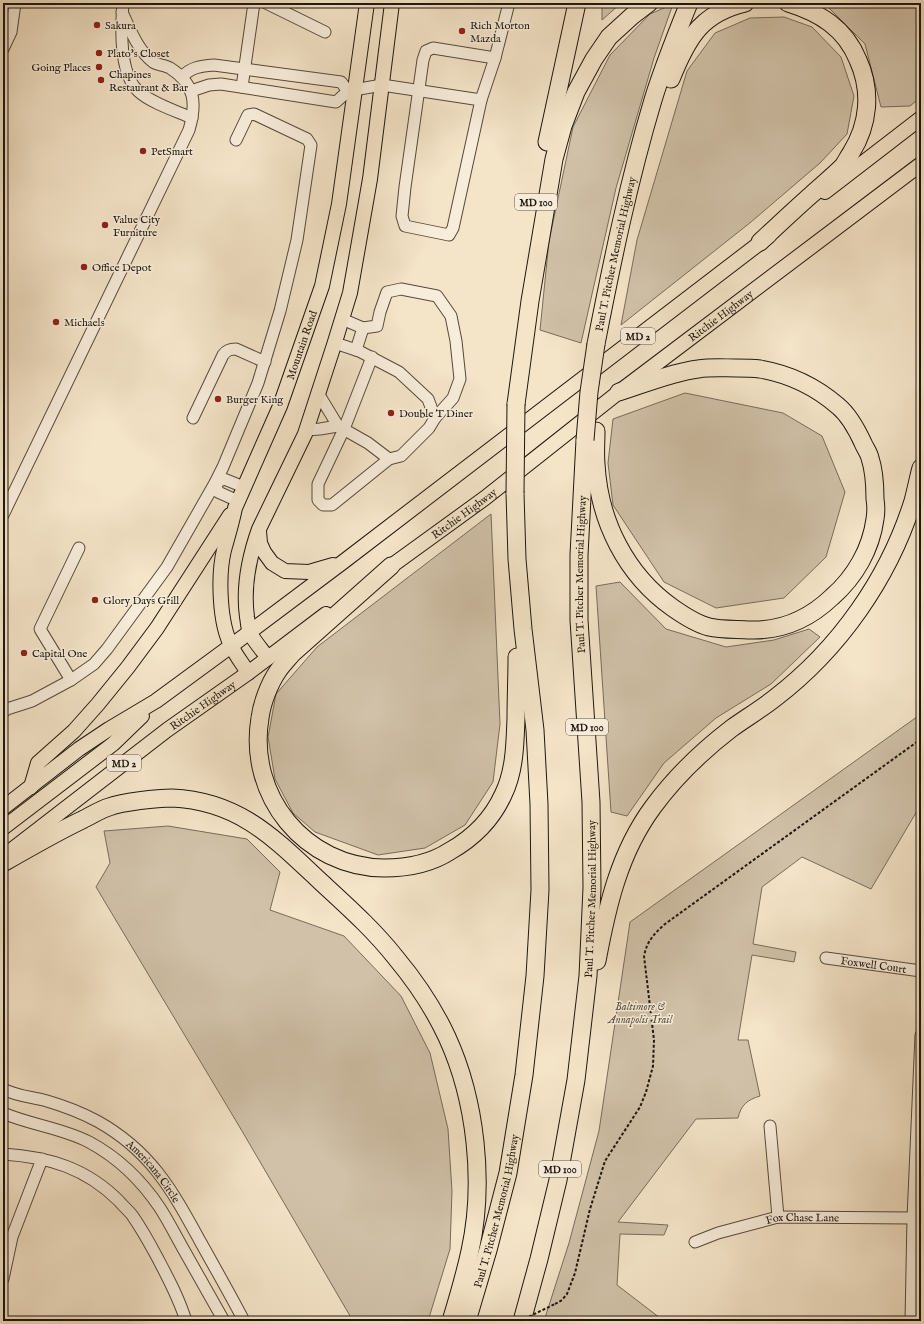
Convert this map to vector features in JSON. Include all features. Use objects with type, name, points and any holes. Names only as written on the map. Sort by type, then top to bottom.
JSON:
[{"type":"highway","name":"Paul T. Pitcher Memorial Highway","points":[[467,1321],[488,1250],[508,1173],[524,1075],[535,976],[540,890],[539,804],[535,730],[523,629],[517,559],[515,493],[516,404],[523,300],[531,233],[544,157],[577,3]]},
{"type":"highway","points":[[516,404],[530,301],[554,159],[562,126],[576,92],[594,59],[609,37],[649,3]]},
{"type":"highway","name":"Paul T. Pitcher Memorial Highway","points":[[521,1321],[539,1259],[558,1180],[576,1080],[588,976],[592,888],[591,802],[579,620],[579,555],[590,435],[589,392],[596,344],[626,201],[654,99],[688,3]]},
{"type":"highway","points":[[626,201],[674,71],[686,47],[699,27],[716,14],[730,7],[745,3]]},
{"type":"highway","points":[[760,242],[843,165],[855,147],[862,131],[867,112],[867,93],[864,72],[847,40],[821,17],[807,9],[788,3]]},
{"type":"highway","points":[[590,435],[601,501],[610,530],[625,557],[640,579],[663,601],[684,615],[708,627],[757,630],[778,628],[799,620],[820,608],[842,588],[858,567],[870,543],[876,518],[875,487],[870,458],[857,430],[839,407],[815,389],[789,377],[759,369],[723,368],[698,369],[668,376],[619,392]]},
{"type":"highway","points":[[584,1014],[594,976],[607,908],[618,874],[632,841],[652,809],[678,776],[733,728],[781,694],[806,673],[831,646],[856,614],[876,583],[896,544],[913,500],[921,468]]},
{"type":"highway","points":[[391,566],[292,654],[277,671],[267,693],[260,717],[258,738],[260,765],[266,787],[278,809],[290,826],[310,843],[329,856],[350,863],[374,868],[400,868],[425,863],[444,855],[462,844],[478,831],[493,813],[504,794],[511,774],[515,746],[517,675],[517,559]]},
{"type":"highway","points":[[3,863],[39,842],[110,806],[172,798],[196,801],[225,809],[252,822],[276,840],[368,926],[396,957],[424,996],[447,1037],[466,1089],[473,1126],[477,1165],[476,1206],[471,1250],[451,1321]]},
{"type":"main road","name":"Mountain Road","points":[[248,673],[231,646],[223,615],[221,578],[224,551],[237,504],[280,406],[322,286],[339,204],[352,91],[367,3]]},
{"type":"main road","points":[[268,658],[249,632],[246,608],[247,581],[254,544],[259,529],[306,430],[350,293],[370,179],[392,3]]},
{"type":"main road","name":"MD 2","points":[[3,808],[80,749],[109,729],[156,701],[343,562],[921,118]]},
{"type":"main road","name":"Ritchie Highway","points":[[3,857],[161,734],[248,673],[485,498],[619,392],[921,164]]},
{"type":"main road","points":[[31,787],[38,763],[74,731],[128,667],[157,628],[237,504]]},
{"type":"main road","points":[[259,529],[260,542],[264,552],[272,563],[285,571],[309,572],[343,562]]},
{"type":"main road","points":[[3,828],[113,744],[156,701]]},
{"type":"street","points":[[3,49],[11,32],[15,3]]},
{"type":"street","points":[[242,87],[254,3]]},
{"type":"street","points":[[495,58],[433,48],[426,51],[423,60],[402,216],[405,226],[449,235],[453,228],[481,100],[495,58],[509,3]]},
{"type":"street","points":[[269,4],[324,32]]},
{"type":"street","points":[[3,515],[189,130],[192,118],[193,102],[191,91],[182,77],[168,68],[153,62],[139,47],[123,7]]},
{"type":"street","points":[[123,7],[123,52],[125,69],[130,82],[138,92],[192,118]]},
{"type":"street","points":[[182,77],[188,71],[199,66],[214,65],[341,82],[352,91]]},
{"type":"street","points":[[191,91],[209,85],[221,84],[336,102],[352,91],[382,85],[481,100]]},
{"type":"street","points":[[4,708],[32,701],[71,680],[94,664],[107,649],[176,553],[223,467],[255,390],[280,311],[298,240],[311,145],[307,139],[254,114],[248,115],[236,140]]},
{"type":"street","points":[[342,319],[363,328],[377,326],[387,292],[401,289],[437,296],[450,316],[456,341],[460,379],[453,398],[435,418],[429,428],[401,456],[389,459],[332,505],[323,505],[318,500],[318,484],[372,358]]},
{"type":"street","points":[[356,350],[363,328]]},
{"type":"street","points":[[335,343],[356,350],[399,372],[428,399],[435,418]]},
{"type":"street","points":[[194,418],[226,351],[236,349],[265,362]]},
{"type":"street","points":[[318,393],[341,428],[368,443],[389,459]]},
{"type":"street","points":[[306,430],[341,428]]},
{"type":"street","points":[[215,483],[224,479],[244,487]]},
{"type":"street","points":[[215,483],[218,492],[237,504]]},
{"type":"street","points":[[71,680],[40,629],[79,548]]},
{"type":"street","name":"Foxwell Court","points":[[826,958],[921,972]]},
{"type":"street","points":[[911,1321],[912,1218],[921,1035]]},
{"type":"street","name":"Americana Circle","points":[[3,1089],[60,1106],[97,1121],[119,1134],[138,1150],[160,1174],[175,1196],[244,1321]]},
{"type":"street","name":"Americana Circle","points":[[3,1113],[21,1121],[68,1132],[90,1142],[126,1168],[160,1207],[224,1321]]},
{"type":"street","points":[[770,1126],[778,1217]]},
{"type":"street","points":[[3,1155],[26,1156],[50,1160],[76,1170],[93,1179],[112,1194],[131,1214],[144,1232],[172,1285],[186,1321]]},
{"type":"street","points":[[3,1280],[12,1237],[42,1159]]},
{"type":"street","name":"Fox Chase Lane","points":[[695,1242],[718,1233],[778,1217],[912,1218]]},
{"type":"path","points":[[521,1321],[562,1300],[567,1294],[575,1273],[590,1209],[605,1161],[640,1107],[650,1078],[653,1066],[654,1040],[644,956],[649,940],[664,924],[921,739]]},
{"type":"green space","points":[[602,3],[621,3],[602,20]]},
{"type":"green space","points":[[817,3],[921,3],[921,97],[910,106],[881,107],[865,44],[827,6]]},
{"type":"green space","points":[[673,4],[654,58],[616,188],[581,343],[540,330],[549,241],[573,127],[610,55],[650,14]]},
{"type":"green space","points":[[784,17],[812,27],[841,57],[854,96],[847,134],[820,163],[751,222],[621,325],[637,240],[687,71],[715,33],[750,18]]},
{"type":"green space","points":[[685,393],[783,413],[822,436],[845,492],[826,557],[784,598],[716,608],[664,582],[613,505],[608,463],[613,419]]},
{"type":"green space","points":[[491,514],[500,724],[493,782],[465,825],[425,848],[378,855],[315,832],[293,813],[275,779],[268,737],[276,694],[317,647]]},
{"type":"green space","points":[[620,582],[666,629],[726,647],[774,640],[809,629],[820,637],[771,684],[716,718],[664,763],[627,816],[611,812],[596,586]]},
{"type":"green space","name":"Baltimore & Annapolis Trail","points":[[921,714],[921,808],[917,811],[871,889],[802,857],[762,887],[753,944],[796,952],[794,962],[752,955],[738,1040],[748,1040],[760,1096],[752,1099],[743,1106],[738,1118],[696,1119],[618,1222],[668,1225],[664,1235],[620,1234],[617,1285],[664,1321],[544,1321],[569,1243],[599,1131],[630,922]]},
{"type":"green space","points":[[168,826],[247,839],[280,872],[270,910],[344,936],[401,996],[430,1053],[448,1129],[452,1191],[450,1249],[428,1321],[353,1321],[242,1131],[96,887],[110,863],[104,831]]},
{"type":"place","name":"Sakura","points":[[97,25]]},
{"type":"place","name":"Rich Morton Mazda","points":[[462,31]]},
{"type":"place","name":"Plato's Closet","points":[[99,53]]},
{"type":"place","name":"Going Places","points":[[99,67]]},
{"type":"place","name":"Chapines Restaurant & Bar","points":[[101,80]]},
{"type":"place","name":"PetSmart","points":[[143,151]]},
{"type":"place","name":"Value City Furniture","points":[[105,225]]},
{"type":"place","name":"Office Depot","points":[[84,267]]},
{"type":"place","name":"Michaels","points":[[56,322]]},
{"type":"place","name":"Burger King","points":[[218,399]]},
{"type":"place","name":"Double T Diner","points":[[391,413]]},
{"type":"place","name":"Glory Days Grill","points":[[95,600]]},
{"type":"place","name":"Capital One","points":[[24,653]]}]
